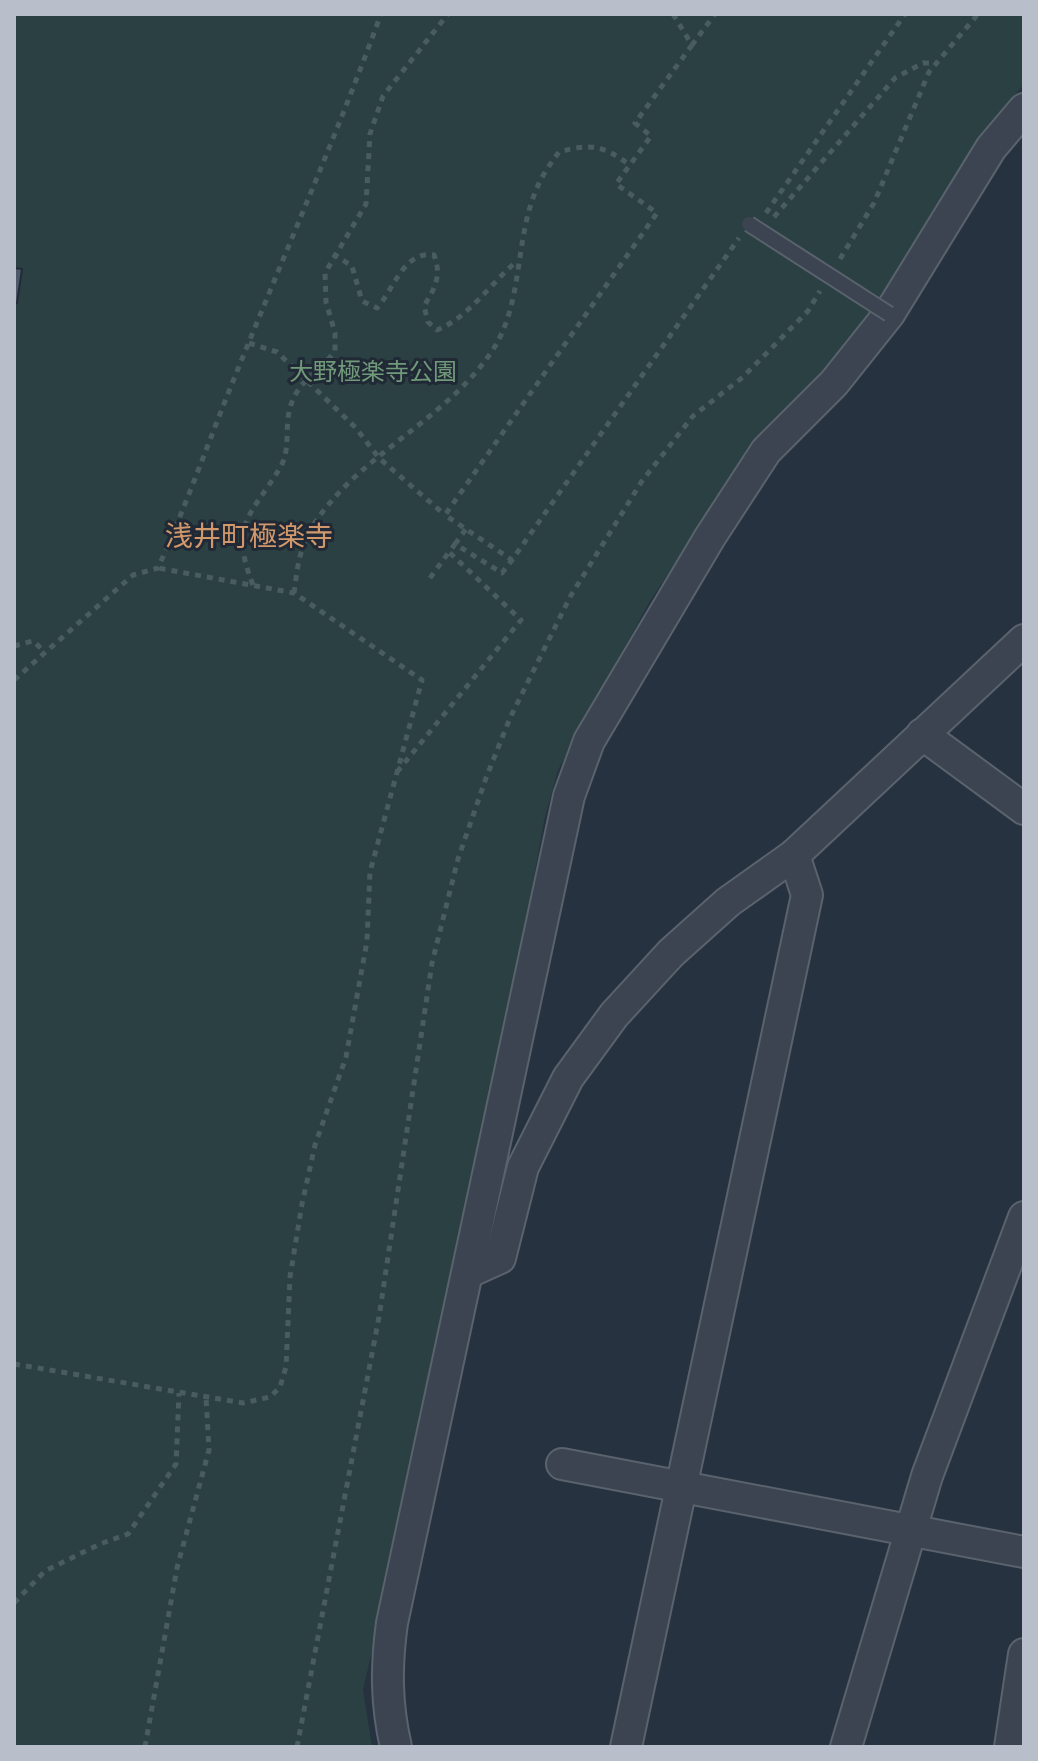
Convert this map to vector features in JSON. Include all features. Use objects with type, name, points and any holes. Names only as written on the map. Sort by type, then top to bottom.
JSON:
[{"type":"street","points":[[396,1747],[386,1669],[392,1623],[569,796],[589,741],[710,537],[766,451],[834,383],[889,314],[991,148],[1024,109]]},
{"type":"street","points":[[469,1272],[500,1258],[523,1167],[568,1078],[614,1015],[671,953],[717,912],[794,855],[1024,640]]},
{"type":"street","points":[[922,734],[1024,809]]},
{"type":"street","points":[[626,1747],[807,895],[794,855]]},
{"type":"street","points":[[846,1747],[927,1476],[1024,1217]]},
{"type":"street","points":[[562,1464],[910,1533],[1024,1552]]},
{"type":"street","points":[[1010,1747],[1024,1654]]},
{"type":"lane","points":[[754,229],[889,314]]},
{"type":"path","points":[[158,568],[201,471],[249,343],[349,102],[381,14]]},
{"type":"path","points":[[253,585],[241,544],[246,523],[255,500],[286,454],[287,416],[293,399],[306,380],[335,351],[325,273],[333,254],[358,222],[366,204],[370,134],[383,96],[448,14]]},
{"type":"path","points":[[673,14],[692,45]]},
{"type":"path","points":[[445,515],[657,213],[616,184],[651,136],[635,123],[715,14]]},
{"type":"path","points":[[455,544],[502,573],[754,229],[905,14]]},
{"type":"path","points":[[833,271],[874,203],[929,72],[978,14]]},
{"type":"path","points":[[754,229],[895,78],[923,63],[937,63]]},
{"type":"path","points":[[294,593],[299,559],[310,530],[333,500],[474,375],[493,349],[510,313],[536,188],[559,152],[587,144],[611,152],[630,165]]},
{"type":"path","points":[[333,254],[352,266],[362,301],[377,308],[410,261],[423,253],[434,255],[439,268],[436,287],[424,306],[428,322],[437,330],[456,322],[486,288],[519,260]]},
{"type":"path","points":[[297,1747],[379,1317],[432,963],[458,859],[486,778],[510,718],[570,597],[642,481],[693,416],[743,377],[808,311],[825,284]]},
{"type":"path","points":[[249,343],[277,352],[356,428],[379,458],[445,515],[512,560]]},
{"type":"path","points":[[430,578],[466,529]]},
{"type":"path","points":[[394,776],[521,620],[449,552]]},
{"type":"path","points":[[14,680],[133,575],[158,568],[294,593],[422,680],[370,872],[367,941],[346,1057],[315,1145],[302,1204],[290,1277],[286,1367],[280,1387],[270,1397],[243,1403],[14,1364]]},
{"type":"path","points":[[14,646],[33,641],[45,652]]},
{"type":"path","points":[[14,1603],[45,1571],[128,1534],[176,1464],[179,1393]]},
{"type":"path","points":[[145,1747],[177,1568],[209,1450],[206,1398]]},
{"type":"green space","name":"大野極楽寺公園","points":[[14,14],[1024,14],[1024,84],[988,126],[878,304],[829,367],[764,431],[650,601],[558,770],[544,821],[518,967],[407,1502],[363,1690],[372,1747],[14,1747]]},
{"type":"building","points":[[14,268],[22,269],[17,303],[14,303]]},
{"type":"district","name":"浅井町極楽寺","points":[[249,536]]}]
